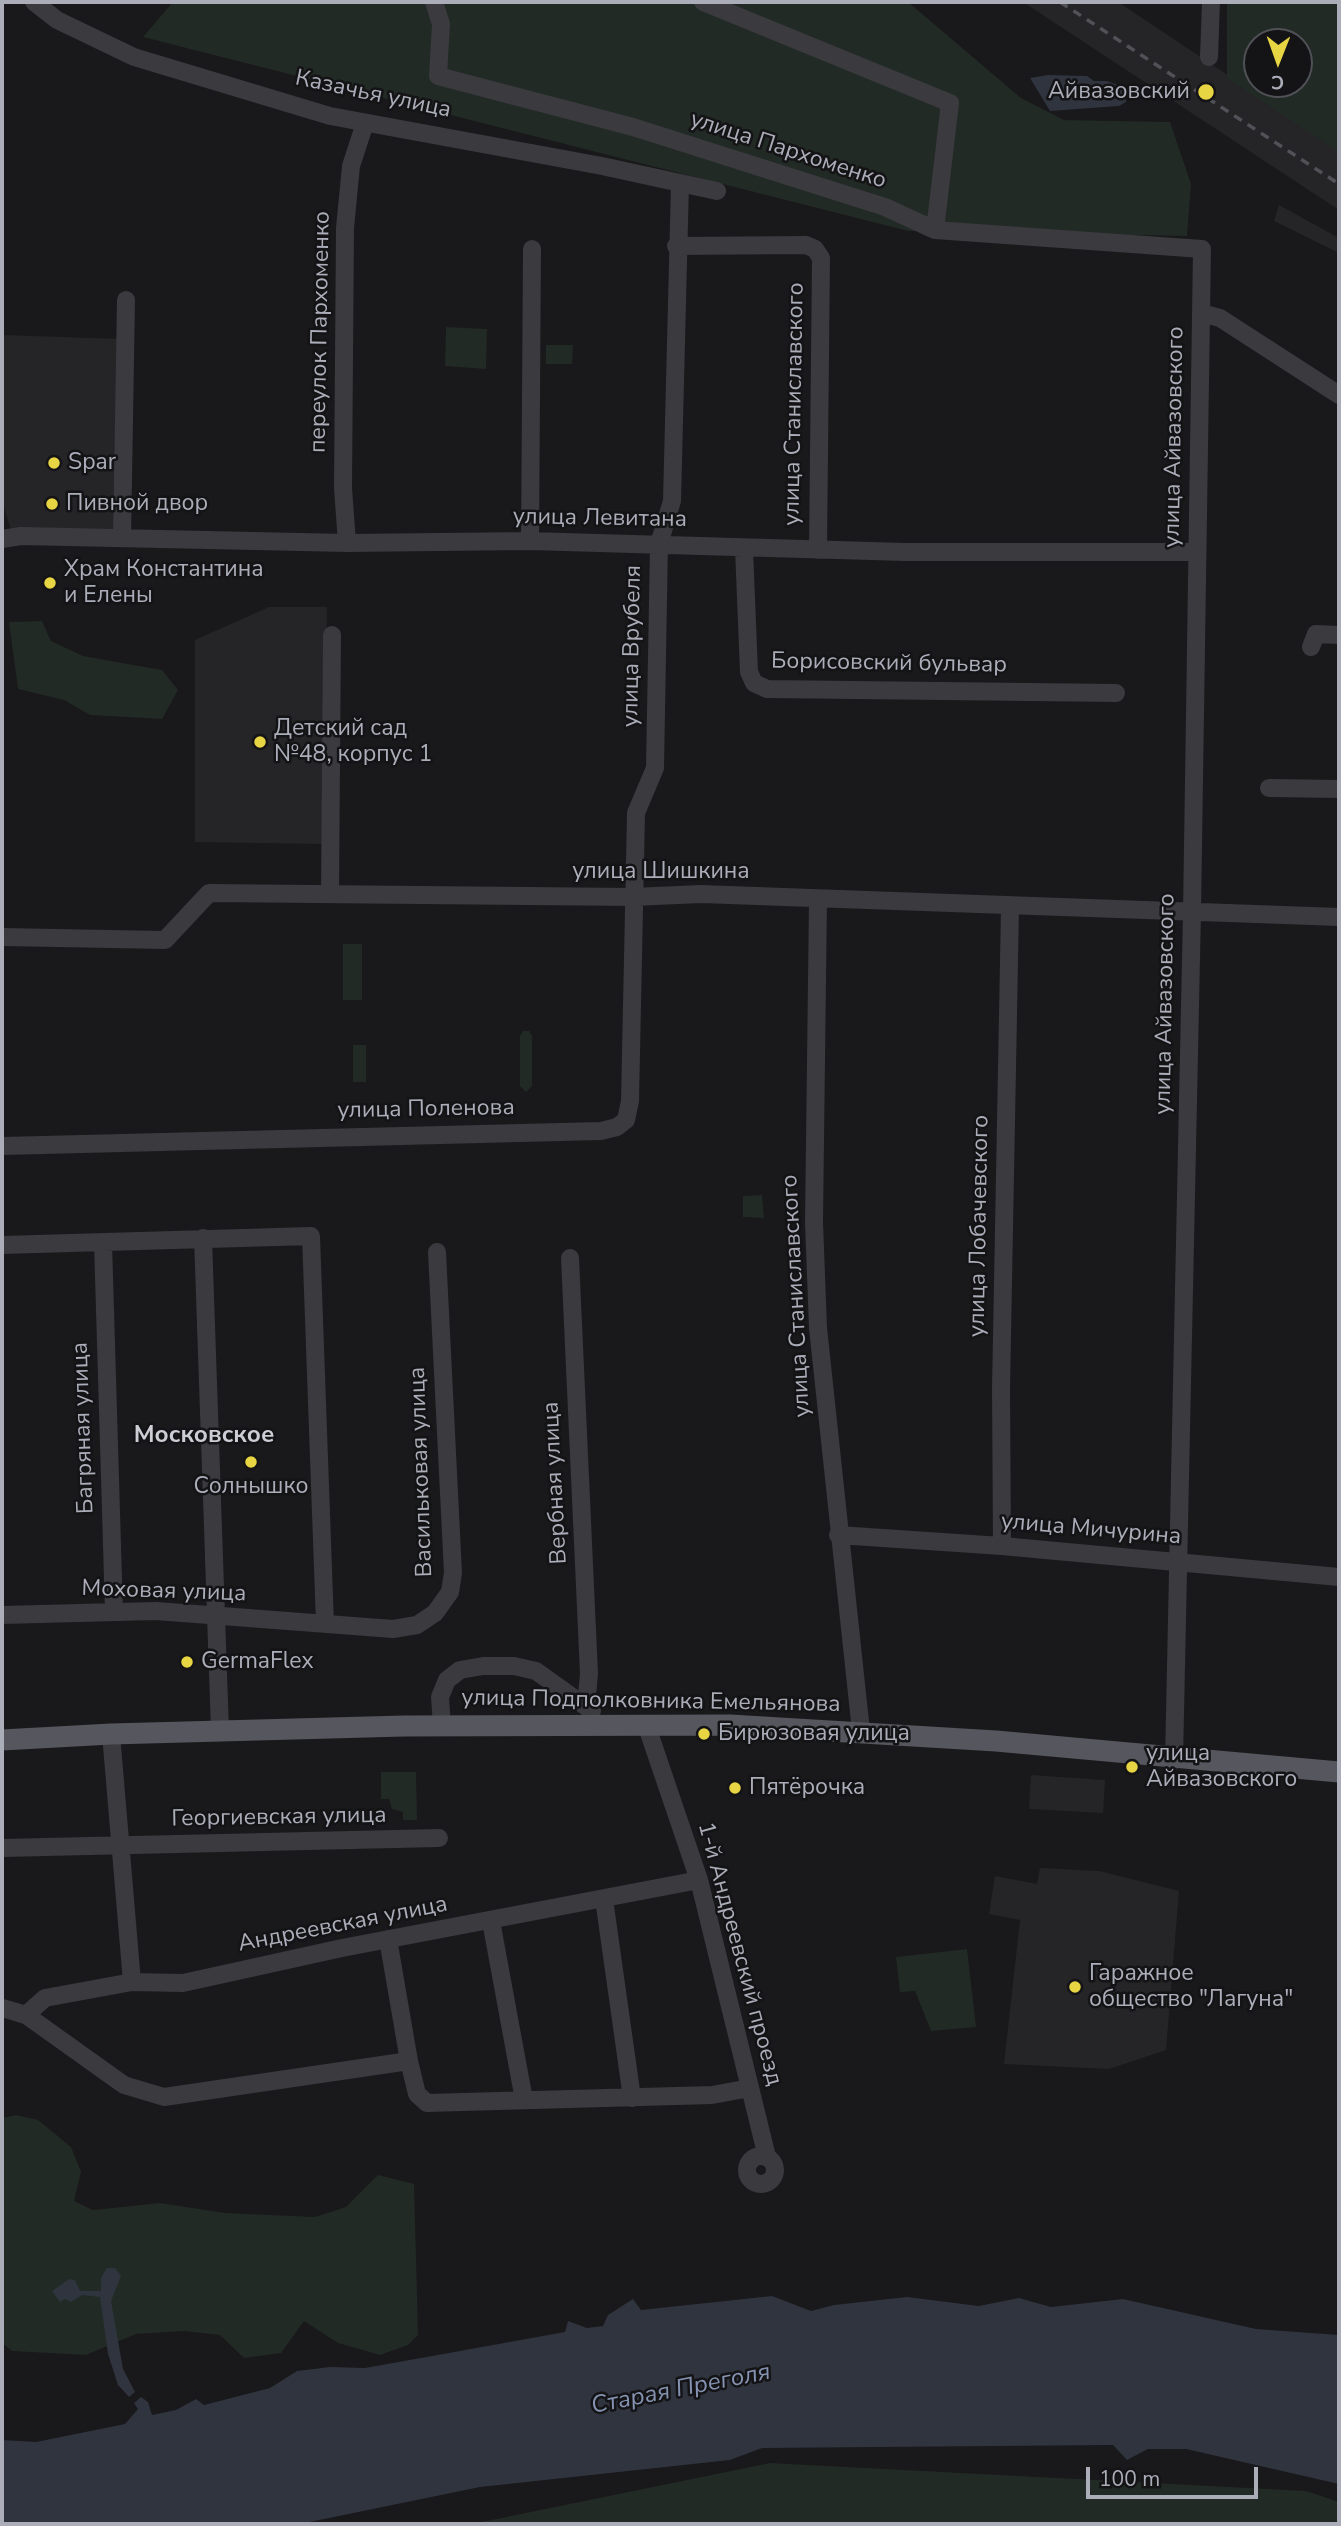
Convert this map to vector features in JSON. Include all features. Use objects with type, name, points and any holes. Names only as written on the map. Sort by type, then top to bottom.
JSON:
[{"type":"main road","name":"улица Подполковника Емельянова","points":[[2,1740],[220,1731],[646,1724],[861,1731],[1174,1760],[1339,1772]]},
{"type":"street","name":"Казачья улица","points":[[34,2],[64,24],[134,57],[365,123],[435,134],[717,191]]},
{"type":"street","name":"улица Пархоменко","points":[[435,2],[441,24],[438,76],[633,127],[885,207],[935,230],[1202,248]]},
{"type":"street","points":[[702,2],[950,103],[935,230]]},
{"type":"street","points":[[1209,57],[1211,2]]},
{"type":"street","name":"переулок Пархоменко","points":[[347,543],[343,488],[345,228],[351,166],[365,123]]},
{"type":"street","name":"улица Врубеля","points":[[633,897],[636,813],[655,768],[659,544],[672,501],[676,246],[680,183]]},
{"type":"street","name":"улица Станиславского","points":[[676,246],[806,246],[815,249],[821,258],[818,550]]},
{"type":"street","name":"улица Айвазовского","points":[[1174,1760],[1192,912],[1202,248]]},
{"type":"street","points":[[530,541],[532,249]]},
{"type":"street","points":[[121,538],[126,300]]},
{"type":"street","points":[[1201,313],[1220,318],[1339,395]]},
{"type":"street","name":"улица Левитана","points":[[2,539],[21,536],[347,543],[530,541],[744,549],[1198,552]]},
{"type":"street","name":"Борисовский бульвар","points":[[744,549],[749,672],[754,683],[767,689],[1116,693]]},
{"type":"street","points":[[1311,647],[1311,638],[1316,634],[1339,635]]},
{"type":"street","points":[[330,894],[332,635]]},
{"type":"street","points":[[1269,788],[1339,789]]},
{"type":"street","name":"улица Шишкина","points":[[2,937],[165,940],[209,893],[633,897],[701,894],[1339,917]]},
{"type":"street","name":"улица Поленова","points":[[2,1146],[590,1131],[617,1127],[625,1120],[630,1101],[633,897]]},
{"type":"street","name":"улица Станиславского","points":[[818,899],[814,1211],[817,1301],[838,1535],[861,1731]]},
{"type":"street","name":"улица Лобачевского","points":[[1002,1546],[1001,1389],[1010,907]]},
{"type":"street","points":[[2,1245],[311,1236],[325,1624]]},
{"type":"street","points":[[203,1238],[220,1731]]},
{"type":"street","name":"Багряная улица","points":[[103,1243],[114,1612]]},
{"type":"street","name":"Васильковая улица","points":[[325,1624],[393,1629],[417,1625],[435,1613],[450,1592],[453,1573],[437,1252]]},
{"type":"street","name":"Вербная улица","points":[[570,1258],[589,1674],[586,1706]]},
{"type":"street","name":"улица Мичурина","points":[[838,1535],[1002,1546],[1339,1577]]},
{"type":"street","name":"Моховая улица","points":[[2,1615],[114,1612],[216,1614],[325,1624]]},
{"type":"street","points":[[442,1726],[440,1697],[447,1680],[460,1670],[514,1666],[536,1671],[586,1706],[605,1724]]},
{"type":"street","name":"1-й Андреевский проезд","points":[[646,1724],[699,1880],[767,2157]]},
{"type":"street","points":[[111,1734],[132,1982]]},
{"type":"street","name":"Георгиевская улица","points":[[2,1848],[439,1839]]},
{"type":"street","name":"Андреевская улица","points":[[26,2014],[45,1998],[132,1982],[183,1983],[699,1880]]},
{"type":"street","points":[[604,1899],[632,2098]]},
{"type":"street","points":[[491,1920],[524,2100]]},
{"type":"street","points":[[388,1940],[409,2061],[418,2094],[427,2103],[712,2095],[750,2088]]},
{"type":"street","points":[[2,2008],[26,2014],[124,2085],[163,2097],[409,2061]]},
{"type":"shaded area","points":[[173,2],[908,2],[1021,98],[1064,120],[1170,122],[1191,184],[1187,236],[908,231],[143,37]]},
{"type":"shaded area","points":[[1023,2],[1118,2],[1243,85],[1243,98],[1262,98],[1339,149],[1339,210]]},
{"type":"shaded area","points":[[1227,2],[1339,2],[1339,152],[1257,98],[1313,98],[1313,28],[1243,28],[1243,89],[1227,78]]},
{"type":"shaded area","points":[[1279,205],[1339,238],[1339,253],[1274,221]]},
{"type":"shaded area","points":[[446,327],[487,329],[486,369],[445,366]]},
{"type":"shaded area","points":[[4,335],[120,339],[117,532],[11,530],[2,501]]},
{"type":"shaded area","points":[[546,345],[573,345],[572,364],[546,364]]},
{"type":"shaded area","name":"Детский сад №48, корпус 1","points":[[269,607],[327,607],[323,844],[195,842],[195,640]]},
{"type":"shaded area","points":[[42,621],[51,641],[83,656],[162,670],[178,690],[162,719],[90,715],[64,700],[18,689],[9,622]]},
{"type":"shaded area","points":[[343,944],[362,944],[362,1000],[343,1000]]},
{"type":"shaded area","points":[[523,1031],[529,1031],[532,1036],[532,1086],[526,1092],[520,1086],[520,1036]]},
{"type":"shaded area","points":[[353,1045],[366,1045],[366,1082],[353,1082]]},
{"type":"shaded area","points":[[762,1195],[764,1218],[743,1217],[743,1196]]},
{"type":"shaded area","points":[[381,1772],[416,1772],[417,1820],[403,1820],[403,1812],[392,1809],[389,1799],[381,1799]]},
{"type":"shaded area","points":[[1031,1775],[1105,1780],[1103,1813],[1029,1809]]},
{"type":"shaded area","points":[[1040,1868],[1099,1871],[1179,1891],[1166,2050],[1109,2069],[1004,2064],[1020,1920],[989,1914],[995,1876],[1037,1884]]},
{"type":"shaded area","points":[[967,1949],[976,2027],[931,2031],[915,1991],[900,1992],[896,1957]]},
{"type":"shaded area","points":[[16,2115],[38,2120],[71,2147],[81,2172],[74,2201],[93,2210],[160,2203],[225,2213],[315,2217],[346,2207],[378,2175],[414,2184],[418,2335],[408,2345],[380,2355],[338,2343],[304,2321],[281,2353],[244,2358],[220,2335],[184,2331],[136,2334],[86,2355],[12,2351],[2,2343],[2,2118]]},
{"type":"shaded area","points":[[770,2463],[1306,2491],[1339,2502],[1339,2524],[472,2524]]},
{"type":"water","points":[[1048,75],[1087,76],[1094,81],[1107,81],[1126,88],[1126,102],[1119,106],[1050,111],[1030,78]]},
{"type":"water","points":[[107,2268],[115,2268],[121,2276],[111,2301],[123,2369],[135,2392],[129,2397],[118,2385],[108,2354],[100,2297],[82,2295],[71,2302],[65,2299],[60,2302],[52,2291],[69,2279],[75,2280],[80,2291],[101,2291],[101,2278]]},
{"type":"water","name":"Старая Преголя","points":[[772,2296],[811,2311],[834,2305],[907,2297],[979,2306],[1019,2298],[1051,2307],[1123,2299],[1256,2329],[1339,2335],[1339,2484],[1186,2449],[1148,2449],[1127,2460],[1113,2445],[762,2448],[730,2460],[480,2487],[300,2524],[2,2524],[2,2440],[36,2442],[125,2424],[138,2409],[134,2403],[141,2397],[148,2402],[152,2415],[176,2410],[196,2399],[204,2405],[270,2388],[297,2371],[330,2367],[365,2368],[565,2332],[568,2321],[587,2328],[603,2326],[608,2315],[633,2299],[641,2310]]},
{"type":"railway","points":[[1060,2],[1339,184]]},
{"type":"place","name":"Айвазовский","points":[[1206,92]]},
{"type":"place","name":"Spar","points":[[54,463]]},
{"type":"place","name":"Пивной двор","points":[[52,504]]},
{"type":"place","name":"Храм Константина и Елены","points":[[50,583]]},
{"type":"place","name":"Детский сад №48, корпус 1","points":[[260,742]]},
{"type":"place","name":"Солнышко","points":[[251,1462]]},
{"type":"place","name":"GermaFlex","points":[[187,1662]]},
{"type":"place","name":"Бирюзовая улица","points":[[704,1734]]},
{"type":"place","name":"улица Айвазовского","points":[[1132,1767]]},
{"type":"place","name":"Пятёрочка","points":[[735,1788]]},
{"type":"place","name":"Гаражное общество \"Лагуна\"","points":[[1075,1987]]},
{"type":"district","name":"Московское","points":[[204,1436]]}]
